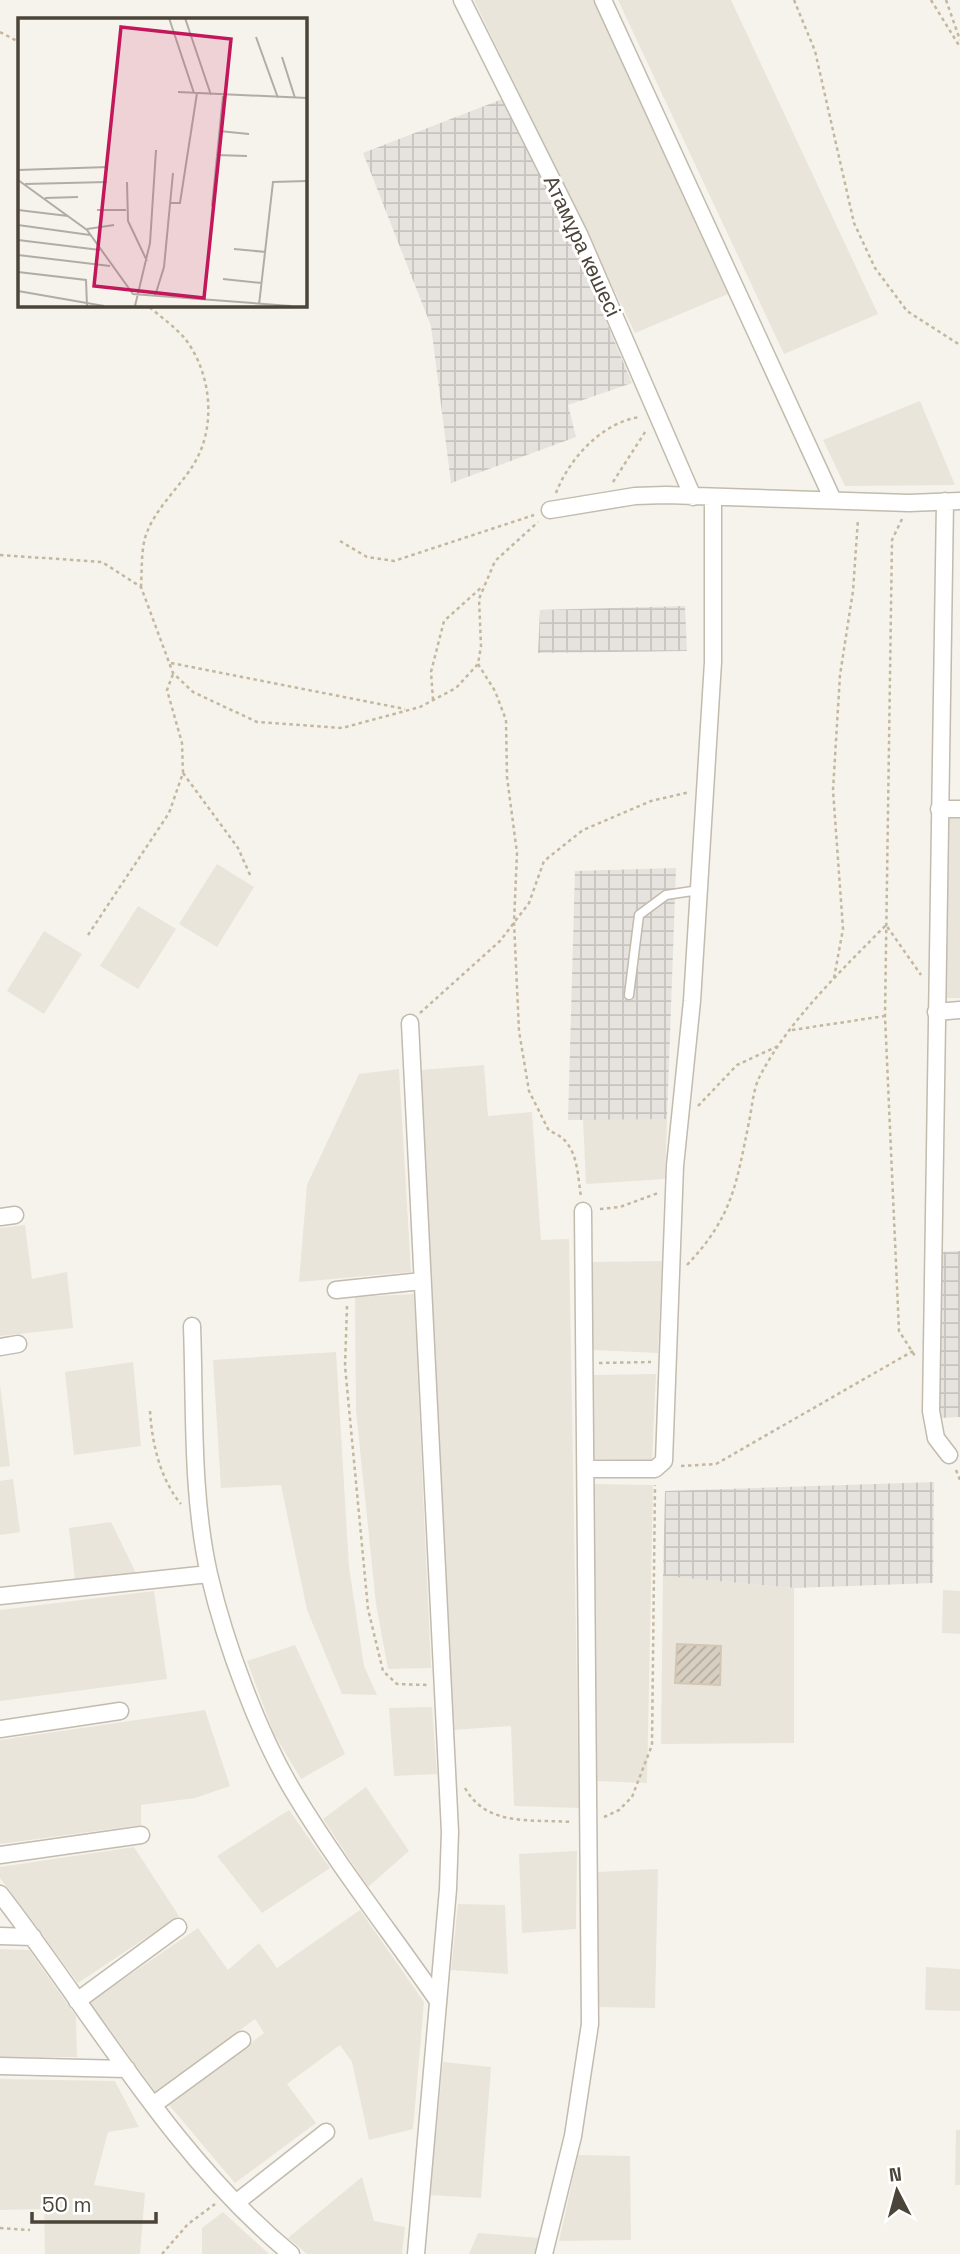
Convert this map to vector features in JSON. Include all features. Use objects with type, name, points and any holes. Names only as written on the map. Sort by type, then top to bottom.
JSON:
[{"type":"street","name":"Атамұра көшесі","points":[[462,0],[579,234],[693,497]]},
{"type":"street","points":[[603,0],[833,500]]},
{"type":"street","points":[[550,510],[635,496],[909,503],[952,501],[939,809],[930,1411],[936,1438],[949,1455]]},
{"type":"street","points":[[586,1469],[655,1469],[664,1461],[674,1188],[692,1001],[713,662],[713,498]]},
{"type":"street","points":[[939,809],[960,809]]},
{"type":"street","points":[[936,1004],[960,1010]]},
{"type":"street","points":[[410,1023],[450,1832],[416,2254]]},
{"type":"street","points":[[544,2254],[573,2136],[590,2024],[583,1211]]},
{"type":"street","points":[[342,1290],[422,1281]]},
{"type":"street","points":[[192,1326],[197,1488],[209,1574],[265,1737],[296,1796],[438,2001]]},
{"type":"street","points":[[0,1347],[18,1344]]},
{"type":"street","points":[[0,1596],[209,1574]]},
{"type":"street","points":[[0,1729],[120,1711]]},
{"type":"street","points":[[0,1855],[141,1835]]},
{"type":"street","points":[[0,1894],[153,2105],[233,2198],[291,2254]]},
{"type":"street","points":[[77,2001],[178,1927]]},
{"type":"street","points":[[0,1936],[33,1937]]},
{"type":"street","points":[[153,2105],[242,2040]]},
{"type":"street","points":[[0,2066],[127,2069]]},
{"type":"street","points":[[233,2198],[326,2133]]},
{"type":"lane","points":[[629,995],[639,915],[666,895],[699,890]]},
{"type":"path","points":[[794,0],[815,51],[854,223],[875,268],[907,312],[960,345]]},
{"type":"path","points":[[932,0],[960,47]]},
{"type":"path","points":[[946,0],[960,40]]},
{"type":"path","points":[[0,32],[18,41]]},
{"type":"path","points":[[148,306],[185,338],[201,365],[209,395],[207,428],[194,464],[157,515],[145,539],[141,587],[173,673],[193,692],[257,722],[342,728],[408,710],[456,688],[478,664],[481,646],[479,599],[495,561],[550,510],[561,479],[598,434],[628,419],[657,415]]},
{"type":"path","points":[[597,502],[618,477],[657,415]]},
{"type":"path","points":[[834,978],[843,929],[833,790],[840,675],[853,591],[859,501]]},
{"type":"path","points":[[909,503],[892,540],[885,1016],[899,1331],[917,1360]]},
{"type":"path","points":[[340,541],[367,557],[394,561],[550,510]]},
{"type":"path","points":[[0,555],[102,562],[141,587]]},
{"type":"path","points":[[433,700],[432,672],[444,621],[485,585]]},
{"type":"path","points":[[170,662],[408,710]]},
{"type":"path","points":[[478,664],[495,691],[506,720],[507,777],[517,853],[514,922],[519,1031],[529,1091],[549,1131],[561,1135],[573,1149],[583,1211],[620,1207],[674,1188]]},
{"type":"path","points":[[89,935],[169,813],[183,773],[182,743],[167,690],[173,673]]},
{"type":"path","points":[[183,773],[238,848],[251,877]]},
{"type":"path","points":[[410,1023],[500,941],[528,903],[544,861],[583,830],[652,801],[705,789]]},
{"type":"path","points":[[671,1283],[708,1243],[733,1199],[758,1078],[779,1046],[834,978],[886,925]]},
{"type":"path","points":[[886,925],[936,1004]]},
{"type":"path","points":[[792,1030],[885,1016]]},
{"type":"path","points":[[679,1126],[737,1065],[779,1046]]},
{"type":"path","points":[[342,1290],[345,1366],[368,1609],[383,1671],[397,1684],[442,1685]]},
{"type":"path","points":[[664,1461],[685,1467],[716,1464],[932,1340]]},
{"type":"path","points":[[585,1363],[668,1362]]},
{"type":"path","points":[[149,1411],[151,1440],[172,1494],[203,1531]]},
{"type":"path","points":[[162,2254],[188,2224],[233,2198]]},
{"type":"path","points":[[0,2228],[30,2230]]},
{"type":"shaded area","points":[[474,0],[593,0],[728,294],[635,333]]},
{"type":"shaded area","points":[[618,0],[731,0],[878,314],[784,354]]},
{"type":"shaded area","points":[[505,98],[570,235],[632,383],[568,405],[576,437],[451,483],[431,326],[363,153]]},
{"type":"shaded area","points":[[920,401],[955,485],[845,486],[823,440]]},
{"type":"shaded area","points":[[685,606],[687,651],[538,653],[540,610]]},
{"type":"shaded area","points":[[960,817],[960,998],[946,998],[949,818]]},
{"type":"shaded area","points":[[217,864],[254,887],[217,947],[179,924]]},
{"type":"shaded area","points":[[676,868],[667,1119],[568,1120],[575,871]]},
{"type":"shaded area","points":[[138,906],[176,929],[138,989],[100,966]]},
{"type":"shaded area","points":[[44,931],[82,954],[44,1014],[7,991]]},
{"type":"shaded area","points":[[484,1065],[488,1116],[532,1112],[541,1240],[569,1239],[579,1808],[514,1806],[511,1726],[453,1730],[421,1070]]},
{"type":"shaded area","points":[[399,1069],[411,1272],[299,1282],[307,1185],[359,1074]]},
{"type":"shaded area","points":[[583,1119],[667,1119],[665,1179],[586,1184]]},
{"type":"shaded area","points":[[25,1225],[32,1279],[67,1272],[73,1328],[0,1336],[0,1228]]},
{"type":"shaded area","points":[[960,1251],[960,1417],[939,1418],[940,1252]]},
{"type":"shaded area","points":[[662,1261],[658,1353],[593,1350],[592,1262]]},
{"type":"shaded area","points":[[414,1294],[431,1668],[388,1669],[376,1604],[356,1411],[355,1297]]},
{"type":"shaded area","points":[[336,1352],[349,1567],[364,1666],[377,1695],[342,1694],[307,1610],[281,1485],[221,1488],[213,1360]]},
{"type":"shaded area","points":[[133,1362],[141,1446],[74,1455],[65,1372]]},
{"type":"shaded area","points":[[656,1374],[652,1460],[594,1459],[594,1375]]},
{"type":"shaded area","points":[[0,1384],[10,1466],[0,1467]]},
{"type":"shaded area","points":[[13,1479],[20,1532],[0,1535],[0,1481]]},
{"type":"shaded area","points":[[934,1482],[933,1583],[794,1588],[663,1576],[665,1491]]},
{"type":"shaded area","points":[[594,1484],[653,1485],[647,1783],[595,1781]]},
{"type":"shaded area","points":[[111,1522],[136,1573],[75,1580],[69,1528]]},
{"type":"shaded area","points":[[663,1576],[794,1588],[794,1743],[661,1744]]},
{"type":"shaded area","points":[[943,1590],[960,1591],[960,1634],[942,1633]]},
{"type":"shaded area","points":[[154,1591],[167,1679],[0,1701],[0,1610]]},
{"type":"shaded area","points":[[295,1645],[345,1754],[301,1779],[274,1734],[247,1661]]},
{"type":"shaded area","points":[[432,1707],[437,1774],[394,1776],[389,1708]]},
{"type":"shaded area","points":[[205,1710],[230,1786],[195,1798],[141,1805],[141,1825],[0,1844],[0,1740]]},
{"type":"shaded area","points":[[366,1787],[409,1851],[368,1887],[323,1819]]},
{"type":"shaded area","points":[[289,1810],[330,1868],[262,1913],[217,1856]]},
{"type":"shaded area","points":[[134,1847],[179,1916],[78,1983],[0,1878],[0,1867]]},
{"type":"shaded area","points":[[577,1851],[576,1929],[522,1933],[519,1854]]},
{"type":"shaded area","points":[[658,1869],[655,2008],[596,2007],[597,1872]]},
{"type":"shaded area","points":[[458,1904],[505,1905],[508,1974],[451,1970]]},
{"type":"shaded area","points":[[360,1910],[424,2002],[413,2129],[369,2140],[352,2062],[340,2045],[287,2084],[316,2123],[235,2183],[169,2105],[264,2033],[255,2019],[156,2093],[90,2002],[198,1928],[228,1970],[259,1943],[277,1968]]},
{"type":"shaded area","points":[[0,1949],[29,1950],[76,2016],[77,2057],[0,2057]]},
{"type":"shaded area","points":[[926,1967],[960,1969],[960,2011],[925,2010]]},
{"type":"shaded area","points":[[443,2062],[491,2067],[481,2198],[430,2195]]},
{"type":"shaded area","points":[[0,2079],[115,2081],[139,2127],[108,2132],[94,2185],[145,2193],[140,2254],[45,2254],[44,2209],[0,2210]]},
{"type":"shaded area","points":[[956,2130],[960,2130],[960,2185],[955,2185]]},
{"type":"shaded area","points":[[578,2155],[630,2156],[631,2240],[559,2241]]},
{"type":"shaded area","points":[[362,2177],[374,2221],[405,2227],[402,2254],[307,2254],[288,2238]]},
{"type":"shaded area","points":[[223,2212],[269,2254],[202,2254],[202,2228]]},
{"type":"shaded area","points":[[478,2233],[540,2238],[535,2254],[469,2254]]},
{"type":"building","points":[[677,1644],[721,1646],[720,1685],[675,1683]]}]
